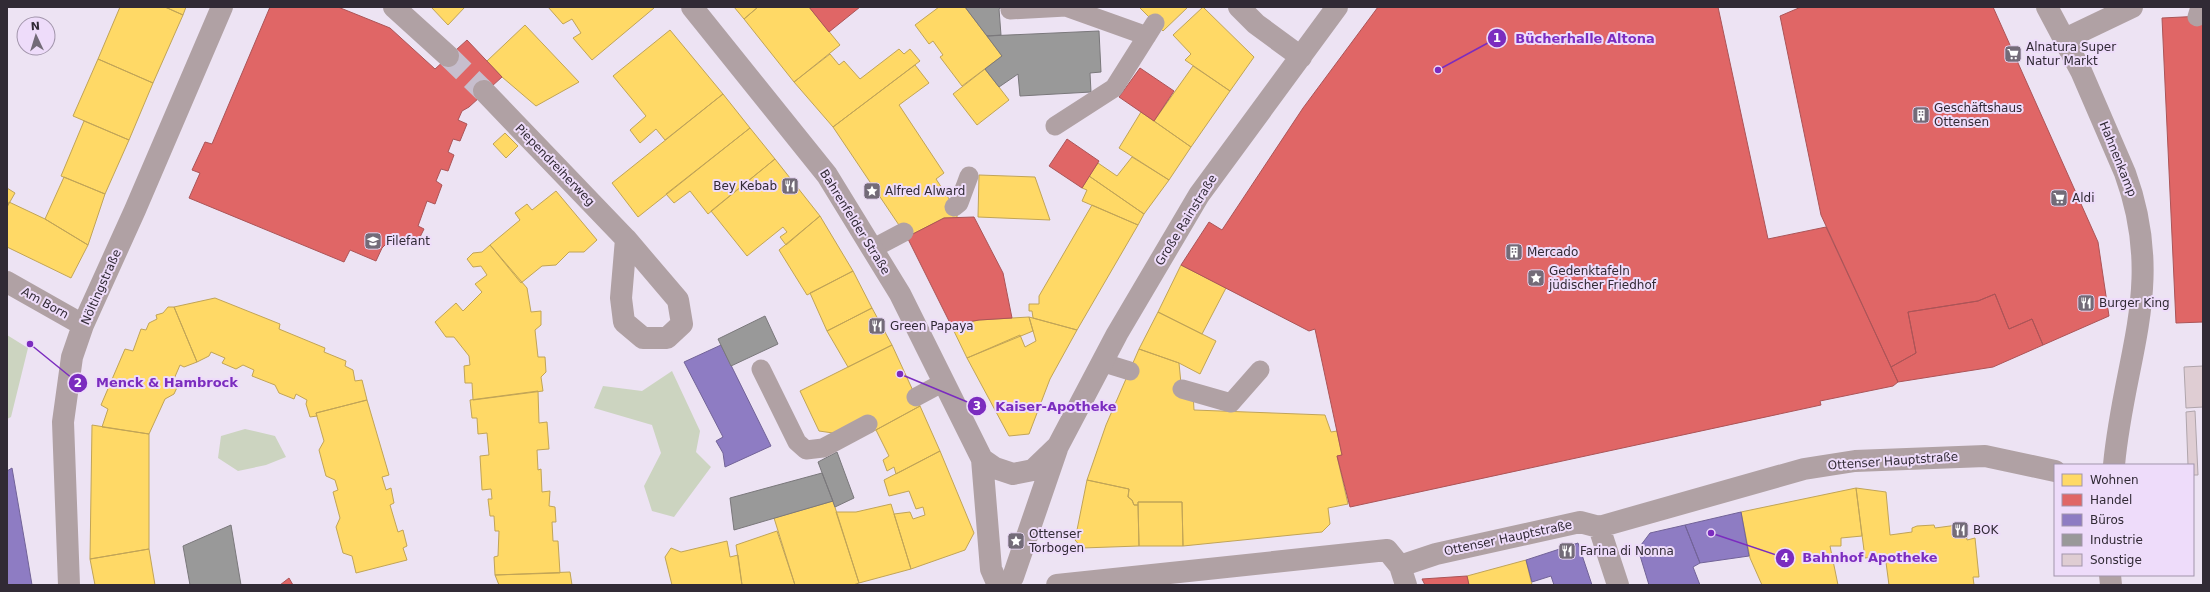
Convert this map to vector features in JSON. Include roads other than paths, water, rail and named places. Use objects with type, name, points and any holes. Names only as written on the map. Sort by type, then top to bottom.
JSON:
[{"type":"street","name":"Nöltingstraße","points":[[69,585],[63,422],[72,357],[83,324],[135,210],[222,7]]},
{"type":"street","points":[[394,7],[448,56]]},
{"type":"street","name":"Bahrenfelder Straße","points":[[692,7],[827,175],[900,294],[982,459],[991,569],[998,585]]},
{"type":"street","points":[[1239,7],[1256,24],[1301,57]]},
{"type":"street","name":"Große Rainstraße","points":[[1006,585],[1013,577],[1058,446],[1104,362],[1117,334],[1199,195],[1337,7]]},
{"type":"street","name":"Hahnenkamp","points":[[2047,7],[2063,40],[2081,71],[2125,173],[2136,208],[2143,246],[2144,288],[2141,311],[2118,429],[2114,464]]},
{"type":"street","points":[[2063,40],[2132,7]]},
{"type":"street","name":"Piependreiherweg","points":[[484,91],[626,239]]},
{"type":"street","name":"Am Born","points":[[7,282],[83,324]]},
{"type":"street","name":"Große Rainstraße","points":[[982,459],[994,468],[1013,474],[1033,470],[1058,446]]},
{"type":"street","name":"Ottenser Hauptstraße","points":[[1057,585],[1386,550],[1403,576],[1436,554],[1580,522],[1599,527],[1804,469],[1855,462],[1985,456],[2054,471]]},
{"type":"street","points":[[1599,527],[1618,585]]},
{"type":"lane","points":[[1010,10],[1066,7],[1151,30],[1114,88],[1055,126]]},
{"type":"lane","points":[[954,207],[959,203],[969,176]]},
{"type":"lane","points":[[872,249],[904,232]]},
{"type":"lane","points":[[1104,362],[1130,371]]},
{"type":"lane","points":[[761,369],[797,442],[806,450],[823,448],[868,424]]},
{"type":"lane","points":[[1182,389],[1231,403],[1260,370]]},
{"type":"lane","points":[[916,398],[944,382]]},
{"type":"tunnel","points":[[448,56],[484,91]]},
{"type":"place","name":"Alnatura Super Natur Markt","points":[[2013,54]]},
{"type":"place","name":"Bücherhalle Altona","points":[[1438,70]]},
{"type":"place","name":"Geschäftshaus Ottensen","points":[[1921,115]]},
{"type":"place","name":"Bey Kebab","points":[[790,186]]},
{"type":"place","name":"Alfred Alward","points":[[872,191]]},
{"type":"place","name":"Aldi","points":[[2059,198]]},
{"type":"place","name":"Filefant","points":[[373,241]]},
{"type":"place","name":"Mercado","points":[[1514,252]]},
{"type":"place","name":"Gedenktafeln jüdischer Friedhof","points":[[1536,278]]},
{"type":"place","name":"Burger King","points":[[2086,303]]},
{"type":"place","name":"Green Papaya","points":[[877,326]]},
{"type":"place","name":"Menck & Hambrock","points":[[30,344]]},
{"type":"place","name":"Kaiser-Apotheke","points":[[900,374]]},
{"type":"place","name":"BOK","points":[[1960,530]]},
{"type":"place","name":"Bahnhof Apotheke","points":[[1711,533]]},
{"type":"place","name":"Ottenser Torbogen","points":[[1016,541]]},
{"type":"place","name":"Farina di Nonna","points":[[1567,551]]}]
